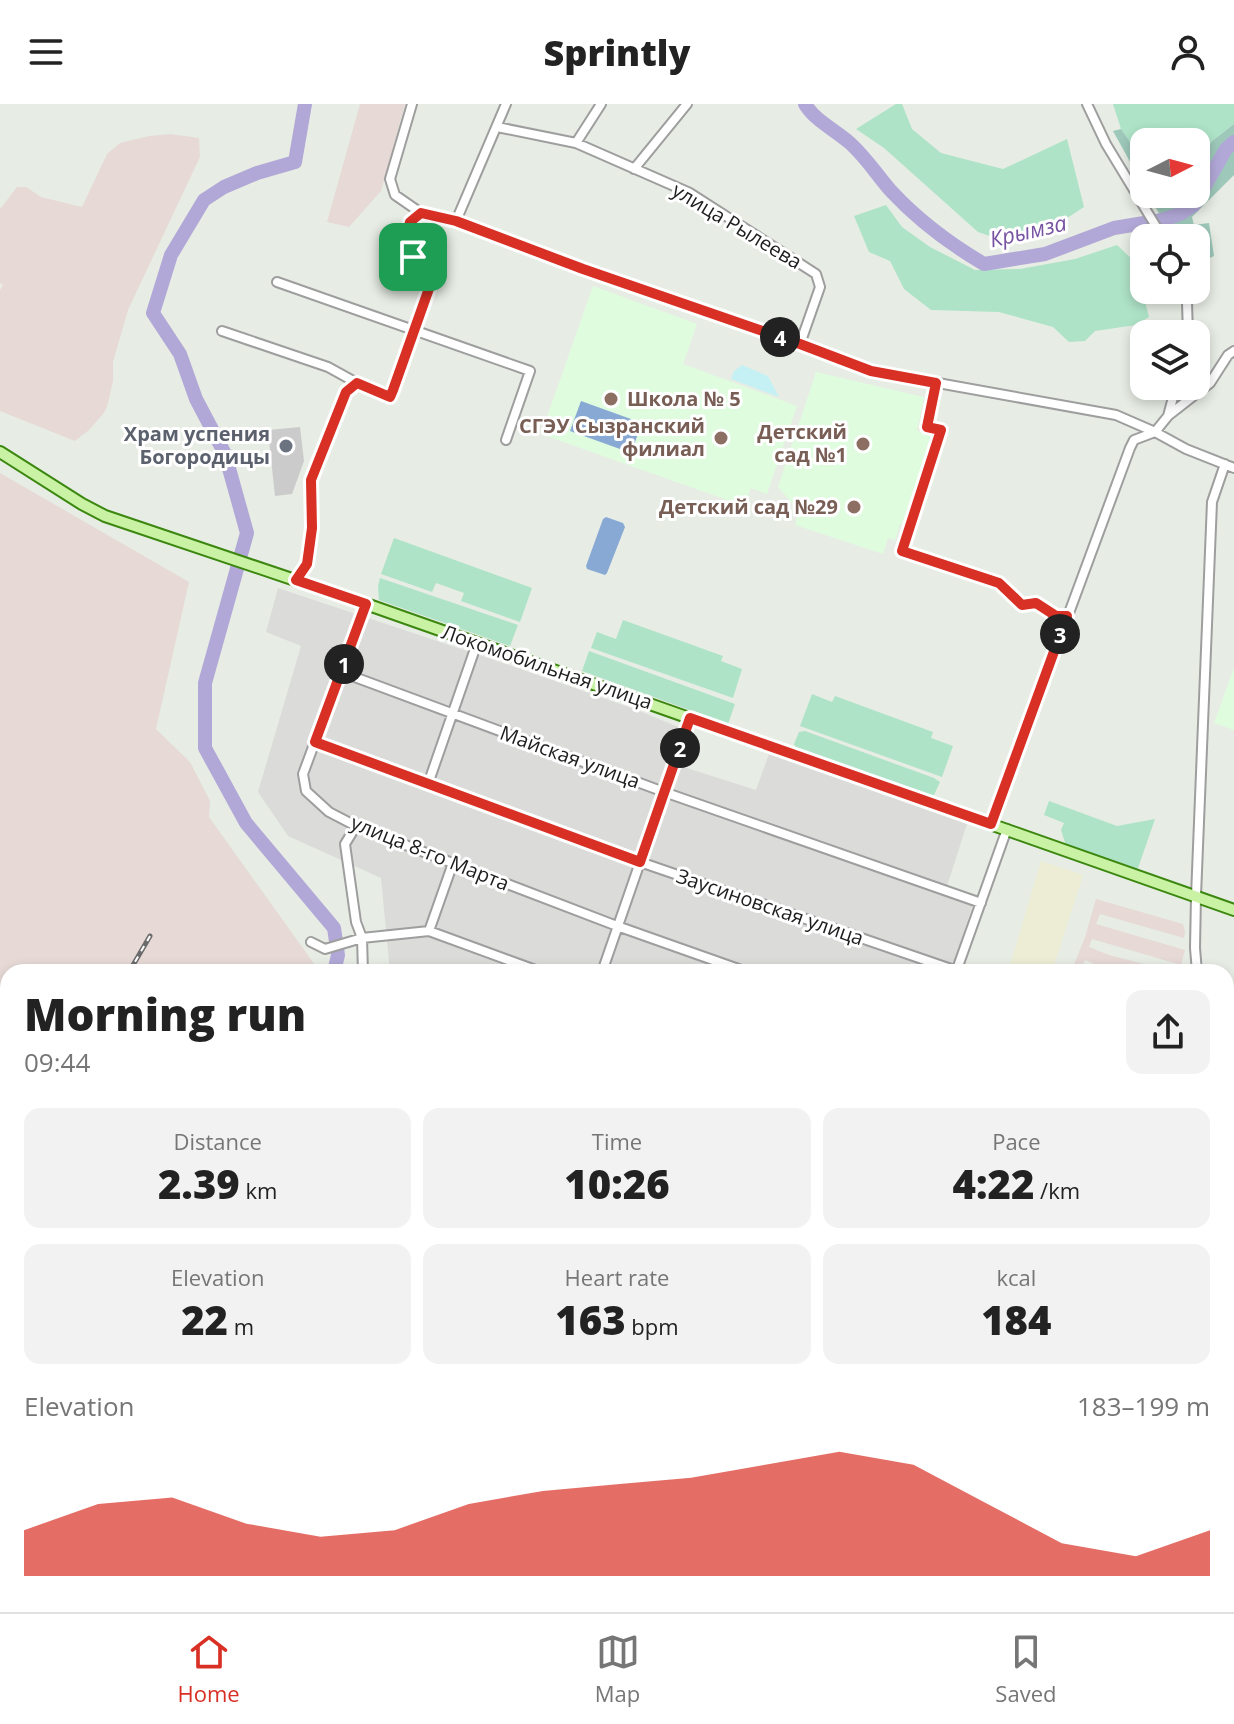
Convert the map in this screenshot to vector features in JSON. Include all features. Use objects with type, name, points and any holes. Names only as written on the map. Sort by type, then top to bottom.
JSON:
[{"type":"main road","name":"Локомобильная улица","points":[[0,452],[105,516],[266,569],[1234,910]]},
{"type":"street","points":[[412,104],[390,179],[395,195],[421,213],[456,221],[871,371],[1116,415],[1229,466],[1212,502],[1196,896],[1196,964]]},
{"type":"street","points":[[456,221],[506,104]]},
{"type":"street","points":[[576,143],[601,104]]},
{"type":"street","points":[[634,169],[687,104]]},
{"type":"street","points":[[1087,104],[1106,144],[1155,224]]},
{"type":"street","name":"улица Рылеева","points":[[497,127],[576,143],[690,193],[816,274],[820,287],[800,344]]},
{"type":"street","points":[[222,331],[328,367],[390,397],[437,266],[413,257],[405,243],[410,222],[421,213]]},
{"type":"street","points":[[277,282],[530,371],[506,440]]},
{"type":"street","points":[[991,824],[1134,440],[1155,432],[1168,416],[1210,383],[1234,351]]},
{"type":"street","points":[[296,580],[307,564],[312,528],[311,480],[346,392],[357,383]]},
{"type":"street","points":[[936,383],[927,427],[941,430],[902,551],[999,583],[1022,605],[1036,603],[1056,616],[1067,616]]},
{"type":"street","points":[[1168,416],[1172,400]]},
{"type":"street","name":"улица 8-го Марта","points":[[366,604],[303,774],[306,791],[329,812],[356,826],[724,964]]},
{"type":"street","points":[[428,784],[477,643]]},
{"type":"street","name":"Майская улица","points":[[341,672],[664,792],[981,903]]},
{"type":"street","points":[[605,964],[690,718]]},
{"type":"street","name":"Заусиновская улица","points":[[315,742],[640,862],[933,964]]},
{"type":"street","points":[[356,826],[345,844],[356,922],[362,938],[363,964]]},
{"type":"street","points":[[959,964],[1007,829]]},
{"type":"street","points":[[429,931],[453,863]]},
{"type":"street","points":[[311,942],[325,949],[362,938],[429,931],[519,964]]},
{"type":"shaded area","points":[[360,104],[405,104],[381,191],[349,227],[327,222]]},
{"type":"shaded area","points":[[896,104],[902,104],[912,129],[941,153],[1003,169],[1067,139],[1084,207],[1064,220],[1028,230],[993,237],[978,232],[884,148],[856,129]]},
{"type":"shaded area","points":[[1113,104],[1234,104],[1234,124],[1210,144],[1210,128],[1130,128],[1130,142],[1121,129]]},
{"type":"shaded area","points":[[1234,124],[1234,175],[1210,199],[1210,144]]},
{"type":"shaded area","points":[[1121,129],[1130,142],[1130,162],[1113,131]]},
{"type":"shaded area","points":[[171,134],[199,138],[200,157],[128,310],[113,362],[113,381],[104,413],[75,441],[0,411],[0,290],[3,285],[0,283],[0,209],[17,187],[26,187],[41,197],[82,207],[107,154],[120,143]]},
{"type":"shaded area","points":[[886,205],[902,227],[930,247],[975,270],[1020,269],[1075,259],[1117,245],[1130,257],[1130,304],[1146,304],[1149,317],[1130,320],[1130,326],[1095,331],[1085,341],[1069,342],[1053,327],[999,312],[931,310],[904,289],[890,261],[869,252],[854,216]]},
{"type":"shaded area","points":[[1156,208],[1201,208],[1192,217],[1194,224],[1165,224]]},
{"type":"shaded area","points":[[1210,230],[1214,256],[1210,258]]},
{"type":"shaded area","points":[[593,286],[697,324],[683,364],[797,406],[767,494],[751,488],[744,506],[541,434]]},
{"type":"shaded area","points":[[742,365],[768,376],[779,397],[731,379],[734,371]]},
{"type":"shaded area","name":"Детский сад №1","points":[[816,372],[924,397],[917,431],[937,435],[907,526],[900,524],[895,540],[888,538],[883,554],[795,525],[799,511],[778,487]]},
{"type":"shaded area","points":[[581,401],[642,423],[631,453],[570,431]]},
{"type":"shaded area","name":"Храм успения Богородицы","points":[[300,427],[304,461],[292,494],[275,496],[268,430]]},
{"type":"shaded area","points":[[0,473],[189,582],[156,729],[190,762],[210,801],[209,817],[314,964],[0,964]]},
{"type":"shaded area","points":[[606,517],[623,523],[625,527],[605,575],[586,566]]},
{"type":"shaded area","points":[[394,538],[532,588],[520,622],[461,601],[464,593],[436,583],[432,592],[381,574]]},
{"type":"shaded area","points":[[380,578],[518,625],[510,646],[379,600]]},
{"type":"shaded area","points":[[278,588],[515,667],[681,728],[671,763],[756,790],[769,754],[967,824],[947,886],[975,897],[954,964],[389,964],[381,878],[288,836],[258,792],[301,646],[266,632]]},
{"type":"shaded area","points":[[623,620],[723,656],[721,661],[742,669],[733,698],[591,648],[597,632],[616,639]]},
{"type":"shaded area","points":[[589,651],[735,704],[728,724],[582,671]]},
{"type":"shaded area","points":[[1234,668],[1234,730],[1214,723]]},
{"type":"shaded area","points":[[812,694],[832,702],[835,696],[933,732],[931,738],[953,746],[942,777],[800,726]]},
{"type":"shaded area","points":[[805,731],[940,782],[934,795],[929,797],[796,749],[794,744],[799,732]]},
{"type":"shaded area","points":[[1049,801],[1117,826],[1155,819],[1137,871],[1066,846],[1061,830],[1064,823],[1044,815]]},
{"type":"shaded area","points":[[1041,861],[1083,875],[1055,964],[1010,964]]},
{"type":"shaded area","points":[[1096,899],[1183,924],[1185,932],[1184,938],[1100,914],[1096,924],[1185,950],[1181,964],[1178,964],[1092,939],[1089,947],[1144,964],[1094,964],[1085,960],[1083,964],[1074,964]]},
{"type":"waterway","points":[[305,104],[295,162],[257,173],[224,187],[204,200],[171,255],[153,313],[180,354],[196,399],[225,454],[247,533],[205,683],[205,748],[246,823],[334,928],[338,955],[336,964]]},
{"type":"waterway","name":"Крымза","points":[[805,104],[857,150],[912,212],[984,264],[1045,254],[1114,228],[1180,214],[1194,205],[1226,149],[1234,142]]},
{"type":"railway","points":[[134,964],[150,936]]},
{"type":"place","name":"Школа № 5","points":[[611,399]]},
{"type":"place","name":"СГЭУ Сызранский филиал","points":[[721,438]]},
{"type":"place","name":"Детский сад №1","points":[[863,444]]},
{"type":"place","name":"Храм успения Богородицы","points":[[286,446]]},
{"type":"place","name":"Детский сад №29","points":[[854,507]]},
{"type":"route","points":[[421,213],[456,221],[871,371],[936,383],[927,427],[941,430],[902,551],[999,583],[1022,605],[1036,603],[1056,616],[1067,616],[991,824],[690,718],[640,862],[315,742],[366,604],[296,580],[307,564],[312,528],[311,480],[346,392],[357,383],[390,397],[437,266],[413,257],[405,243],[410,222],[421,213]]}]
